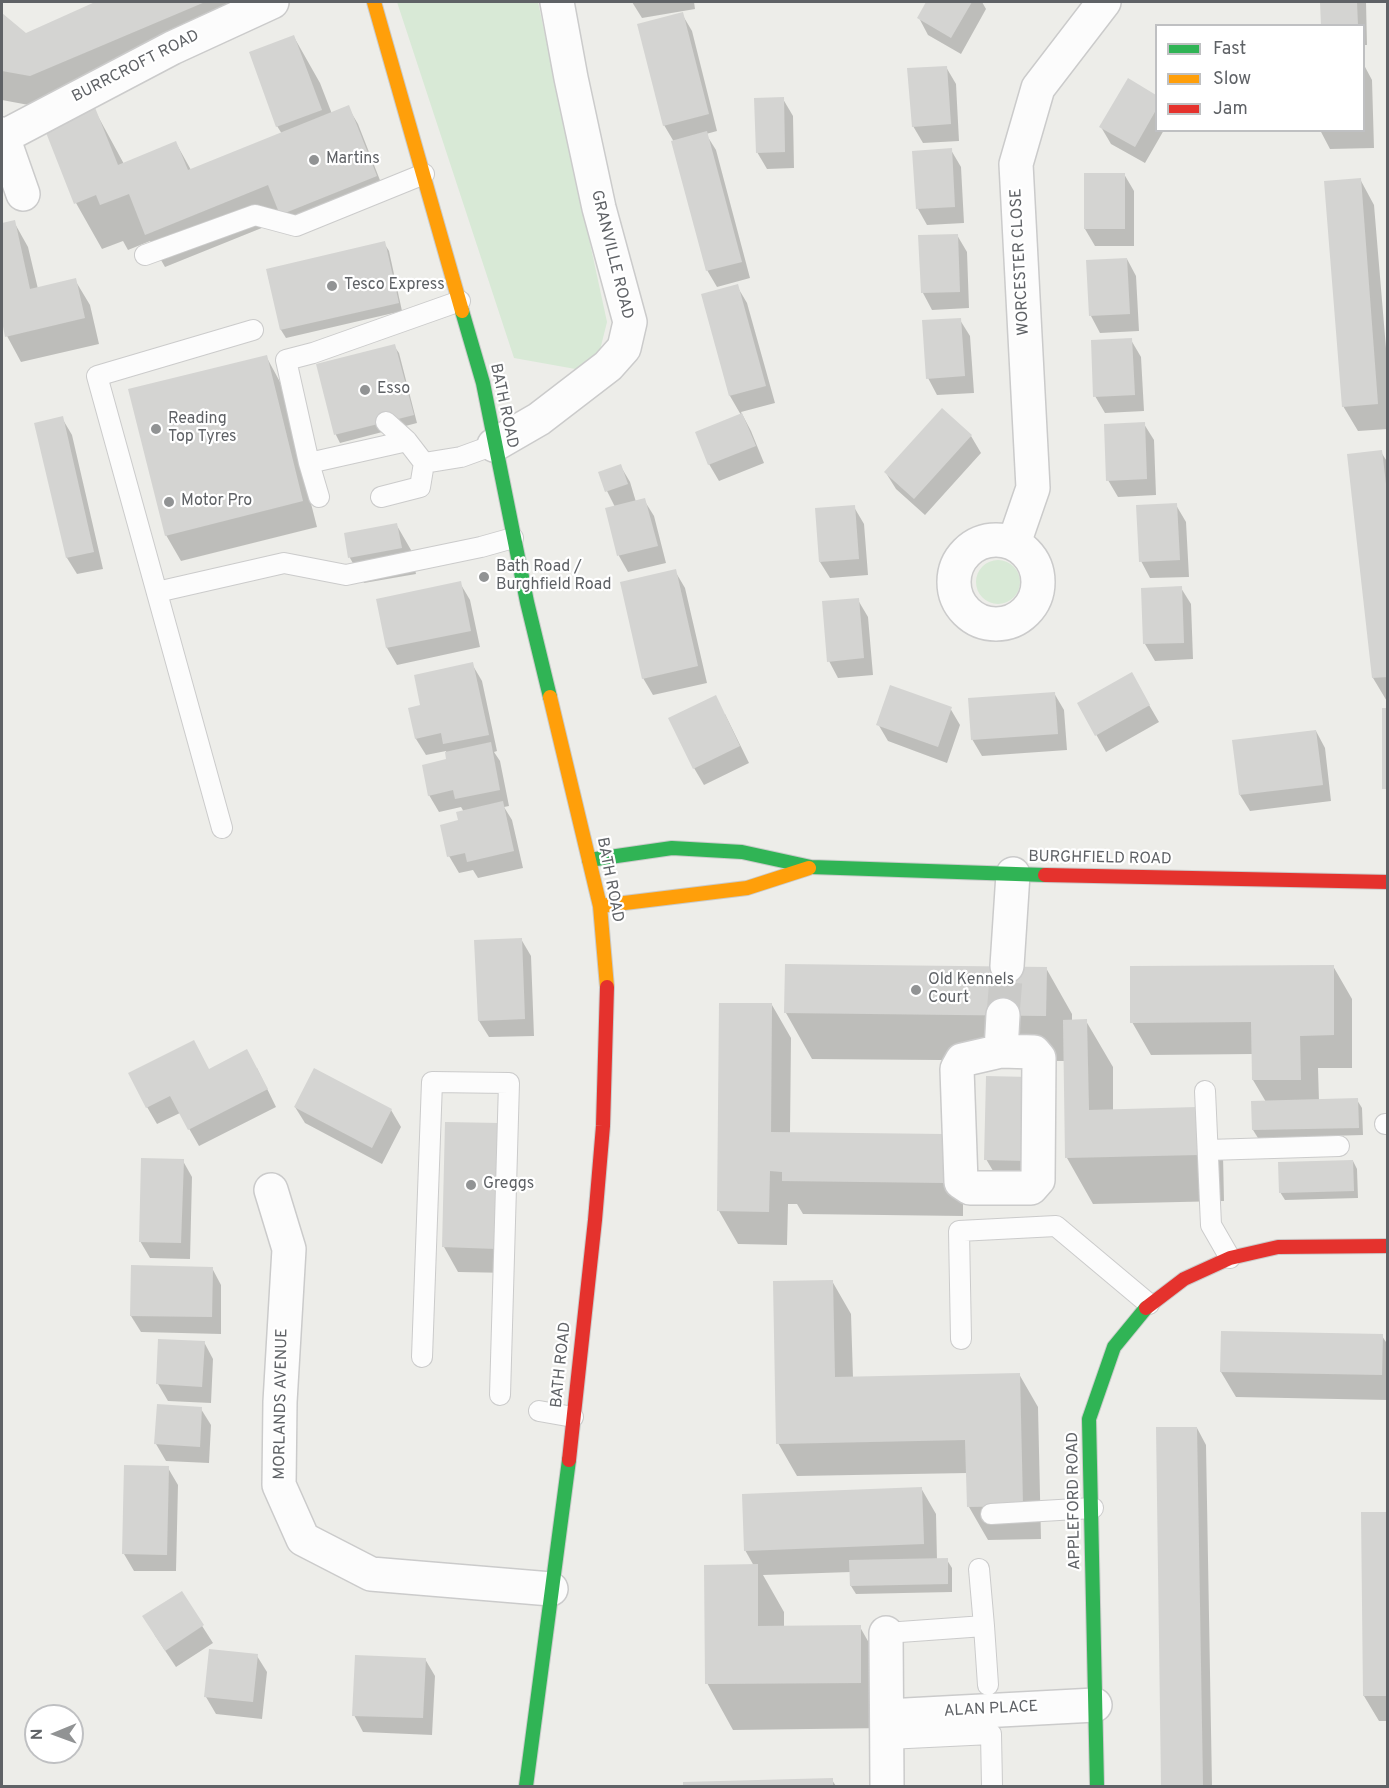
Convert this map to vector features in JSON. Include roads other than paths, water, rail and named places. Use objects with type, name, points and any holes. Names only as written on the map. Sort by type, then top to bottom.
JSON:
[{"type":"main road","name":"BATH ROAD","points":[[374,2],[483,383],[513,538],[600,906],[608,996],[603,1126],[567,1478],[526,1786]]},
{"type":"main road","name":"BURGHFIELD ROAD","points":[[589,860],[672,848],[742,852],[811,867],[1388,882]]},
{"type":"main road","name":"BURGHFIELD ROAD","points":[[600,906],[747,888],[811,867]]},
{"type":"main road","name":"APPLEFORD ROAD","points":[[1097,1786],[1093,1508],[1089,1419],[1114,1347],[1149,1304],[1184,1279],[1230,1258],[1278,1247],[1388,1246]]},
{"type":"street","name":"BURRCROFT ROAD","points":[[23,194],[2,135],[172,48],[272,2]]},
{"type":"street","name":"GRANVILLE ROAD","points":[[494,445],[539,419],[608,366],[624,348],[630,322],[598,208],[557,2]]},
{"type":"street","name":"WORCESTER CLOSE","points":[[1014,543],[1033,488],[1016,164],[1038,88],[1104,2]]},
{"type":"street","points":[[1007,966],[1013,874]]},
{"type":"street","points":[[1001,1051],[1003,1016]]},
{"type":"street","name":"MORLANDS AVENUE","points":[[271,1190],[288,1249],[280,1402],[279,1485],[303,1539],[371,1574],[551,1589]]},
{"type":"street","points":[[886,1633],[887,1786]]},
{"type":"street","name":"ALAN PLACE","points":[[887,1727],[1095,1705]]},
{"type":"lane","points":[[145,255],[255,215],[296,226],[424,174]]},
{"type":"lane","points":[[319,497],[286,360],[313,353],[460,301]]},
{"type":"lane","points":[[222,828],[96,376],[253,330]]},
{"type":"lane","points":[[381,497],[420,487],[424,464],[407,441],[386,422]]},
{"type":"lane","points":[[309,463],[407,441]]},
{"type":"lane","points":[[424,464],[461,457],[494,445]]},
{"type":"lane","points":[[158,592],[284,563],[346,575],[481,547],[513,538]]},
{"type":"lane","points":[[422,1357],[432,1082],[509,1083],[500,1395]]},
{"type":"lane","points":[[1205,1091],[1211,1225],[1230,1258]]},
{"type":"lane","points":[[1208,1150],[1339,1146]]},
{"type":"lane","points":[[961,1339],[959,1231],[1056,1226],[1149,1304]]},
{"type":"lane","points":[[539,1411],[573,1417]]},
{"type":"lane","points":[[991,1514],[1093,1508]]},
{"type":"lane","points":[[979,1569],[988,1685]]},
{"type":"lane","points":[[886,1633],[984,1626]]},
{"type":"lane","points":[[887,1727],[991,1734],[992,1786]]},
{"type":"tunnel","points":[[1003,1015],[1007,966]]},
{"type":"place","name":"Martins","points":[[314,160]]},
{"type":"place","name":"Tesco Express","points":[[332,286]]},
{"type":"place","name":"Esso","points":[[365,390]]},
{"type":"place","name":"Reading Top Tyres","points":[[156,429]]},
{"type":"place","name":"Motor Pro","points":[[169,502]]},
{"type":"place","name":"Bath Road / Burghfield Road","points":[[484,577]]},
{"type":"place","name":"Old Kennels Court","points":[[916,990]]},
{"type":"place","name":"Greggs","points":[[471,1185]]}]
